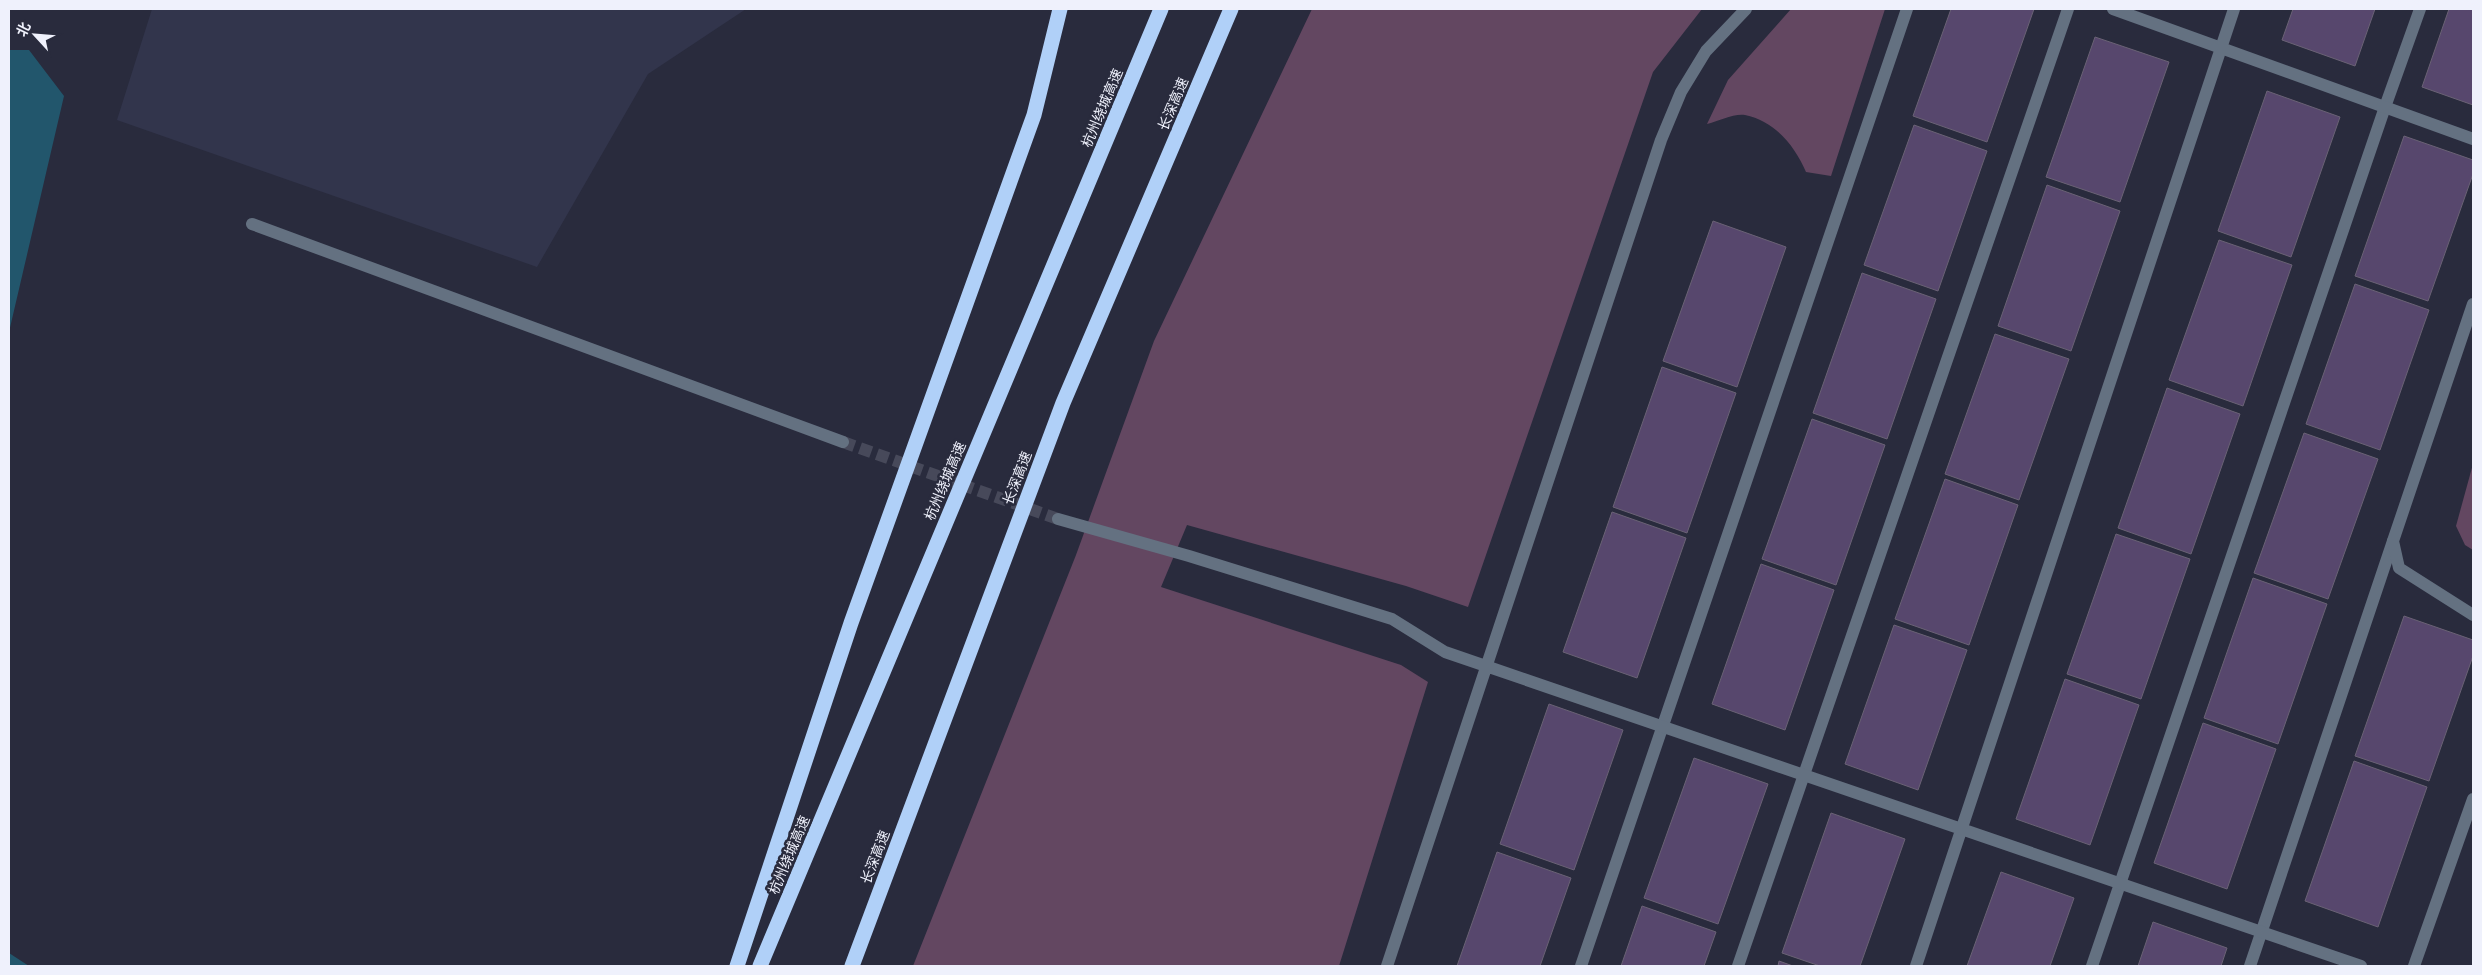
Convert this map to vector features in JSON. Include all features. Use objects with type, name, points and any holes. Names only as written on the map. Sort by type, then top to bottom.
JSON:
[{"type":"highway","points":[[737,966],[851,623],[1034,115],[1060,9]]},
{"type":"highway","name":"杭州绕城高速","points":[[760,966],[1160,9]]},
{"type":"highway","name":"长深高速","points":[[852,966],[1062,403],[1231,9]]},
{"type":"street","points":[[1387,966],[1661,140],[1681,92],[1706,52],[1746,9]]},
{"type":"street","points":[[1581,966],[1661,725],[1906,9]]},
{"type":"street","points":[[1738,966],[2068,9]]},
{"type":"street","points":[[2113,9],[2473,139]]},
{"type":"street","points":[[1916,966],[2234,9]]},
{"type":"street","points":[[2092,966],[2420,9]]},
{"type":"street","points":[[252,224],[843,442]]},
{"type":"street","points":[[2250,966],[2473,304]]},
{"type":"street","points":[[1058,519],[1188,556],[1392,619],[1445,652],[2361,966]]},
{"type":"street","points":[[2393,541],[2399,568],[2473,614]]},
{"type":"street","points":[[2414,966],[2473,800]]},
{"type":"shaded area","points":[[152,9],[746,9],[648,74],[537,267],[117,120]]},
{"type":"shaded area","points":[[1312,9],[1702,9],[1653,72],[1468,607],[1406,586],[1187,525],[1161,587],[1401,665],[1428,682],[1339,966],[913,966],[1076,555],[1154,341]]},
{"type":"shaded area","points":[[1791,9],[1885,9],[1831,176],[1806,172],[1796,153],[1783,136],[1756,118],[1736,115],[1707,124],[1728,80]]},
{"type":"shaded area","points":[[9,50],[29,50],[64,96],[9,332]]},
{"type":"shaded area","points":[[2473,464],[2473,550],[2465,545],[2456,526]]},
{"type":"shaded area","points":[[9,953],[29,966],[9,966]]},
{"type":"building","points":[[1951,9],[2034,9],[1987,142],[1913,116]]},
{"type":"building","points":[[2293,9],[2375,9],[2355,66],[2282,40]]},
{"type":"building","points":[[2449,9],[2473,9],[2473,105],[2422,87]]},
{"type":"building","points":[[2095,37],[2169,62],[2120,202],[2046,177]]},
{"type":"building","points":[[2267,91],[2340,117],[2291,257],[2218,231]]},
{"type":"building","points":[[1914,125],[1987,151],[1938,291],[1864,265]]},
{"type":"building","points":[[2404,136],[2473,160],[2473,174],[2428,301],[2355,276]]},
{"type":"building","points":[[2047,185],[2120,211],[2071,351],[1998,326]]},
{"type":"building","points":[[1713,221],[1786,247],[1737,387],[1663,361]]},
{"type":"building","points":[[2219,240],[2292,265],[2243,406],[2169,380]]},
{"type":"building","points":[[1862,273],[1936,299],[1887,439],[1813,413]]},
{"type":"building","points":[[2355,284],[2429,310],[2380,450],[2306,424]]},
{"type":"building","points":[[1995,334],[2069,359],[2019,500],[1945,474]]},
{"type":"building","points":[[1662,367],[1736,393],[1687,533],[1613,507]]},
{"type":"building","points":[[2167,388],[2240,414],[2191,554],[2118,528]]},
{"type":"building","points":[[1812,419],[1885,445],[1836,585],[1762,559]]},
{"type":"building","points":[[2304,433],[2378,459],[2328,599],[2254,573]]},
{"type":"building","points":[[1945,479],[2018,505],[1969,645],[1895,619]]},
{"type":"building","points":[[1612,512],[1686,538],[1637,678],[1563,652]]},
{"type":"building","points":[[2116,534],[2190,559],[2141,699],[2067,674]]},
{"type":"building","points":[[1761,564],[1834,590],[1785,730],[1712,704]]},
{"type":"building","points":[[2253,578],[2327,604],[2278,744],[2204,718]]},
{"type":"building","points":[[2404,616],[2473,640],[2473,656],[2429,781],[2355,756]]},
{"type":"building","points":[[1894,625],[1967,650],[1918,790],[1845,764]]},
{"type":"building","points":[[2065,679],[2139,705],[2090,845],[2016,819]]},
{"type":"building","points":[[1549,704],[1623,730],[1574,870],[1500,844]]},
{"type":"building","points":[[2203,723],[2276,749],[2227,889],[2154,863]]},
{"type":"building","points":[[1694,758],[1768,784],[1718,924],[1644,898]]},
{"type":"building","points":[[2354,761],[2427,787],[2378,927],[2305,901]]},
{"type":"building","points":[[1831,813],[1905,839],[1860,966],[1820,966],[1782,953]]},
{"type":"building","points":[[1497,852],[1571,878],[1540,966],[1457,966]]},
{"type":"building","points":[[2001,872],[2074,898],[2050,966],[1967,966]]},
{"type":"building","points":[[1642,906],[1716,932],[1704,966],[1621,966]]},
{"type":"building","points":[[2153,922],[2227,948],[2221,966],[2138,966]]},
{"type":"building","points":[[1779,961],[1793,966],[1778,966]]},
{"type":"tunnel","points":[[843,442],[1058,519]]}]
